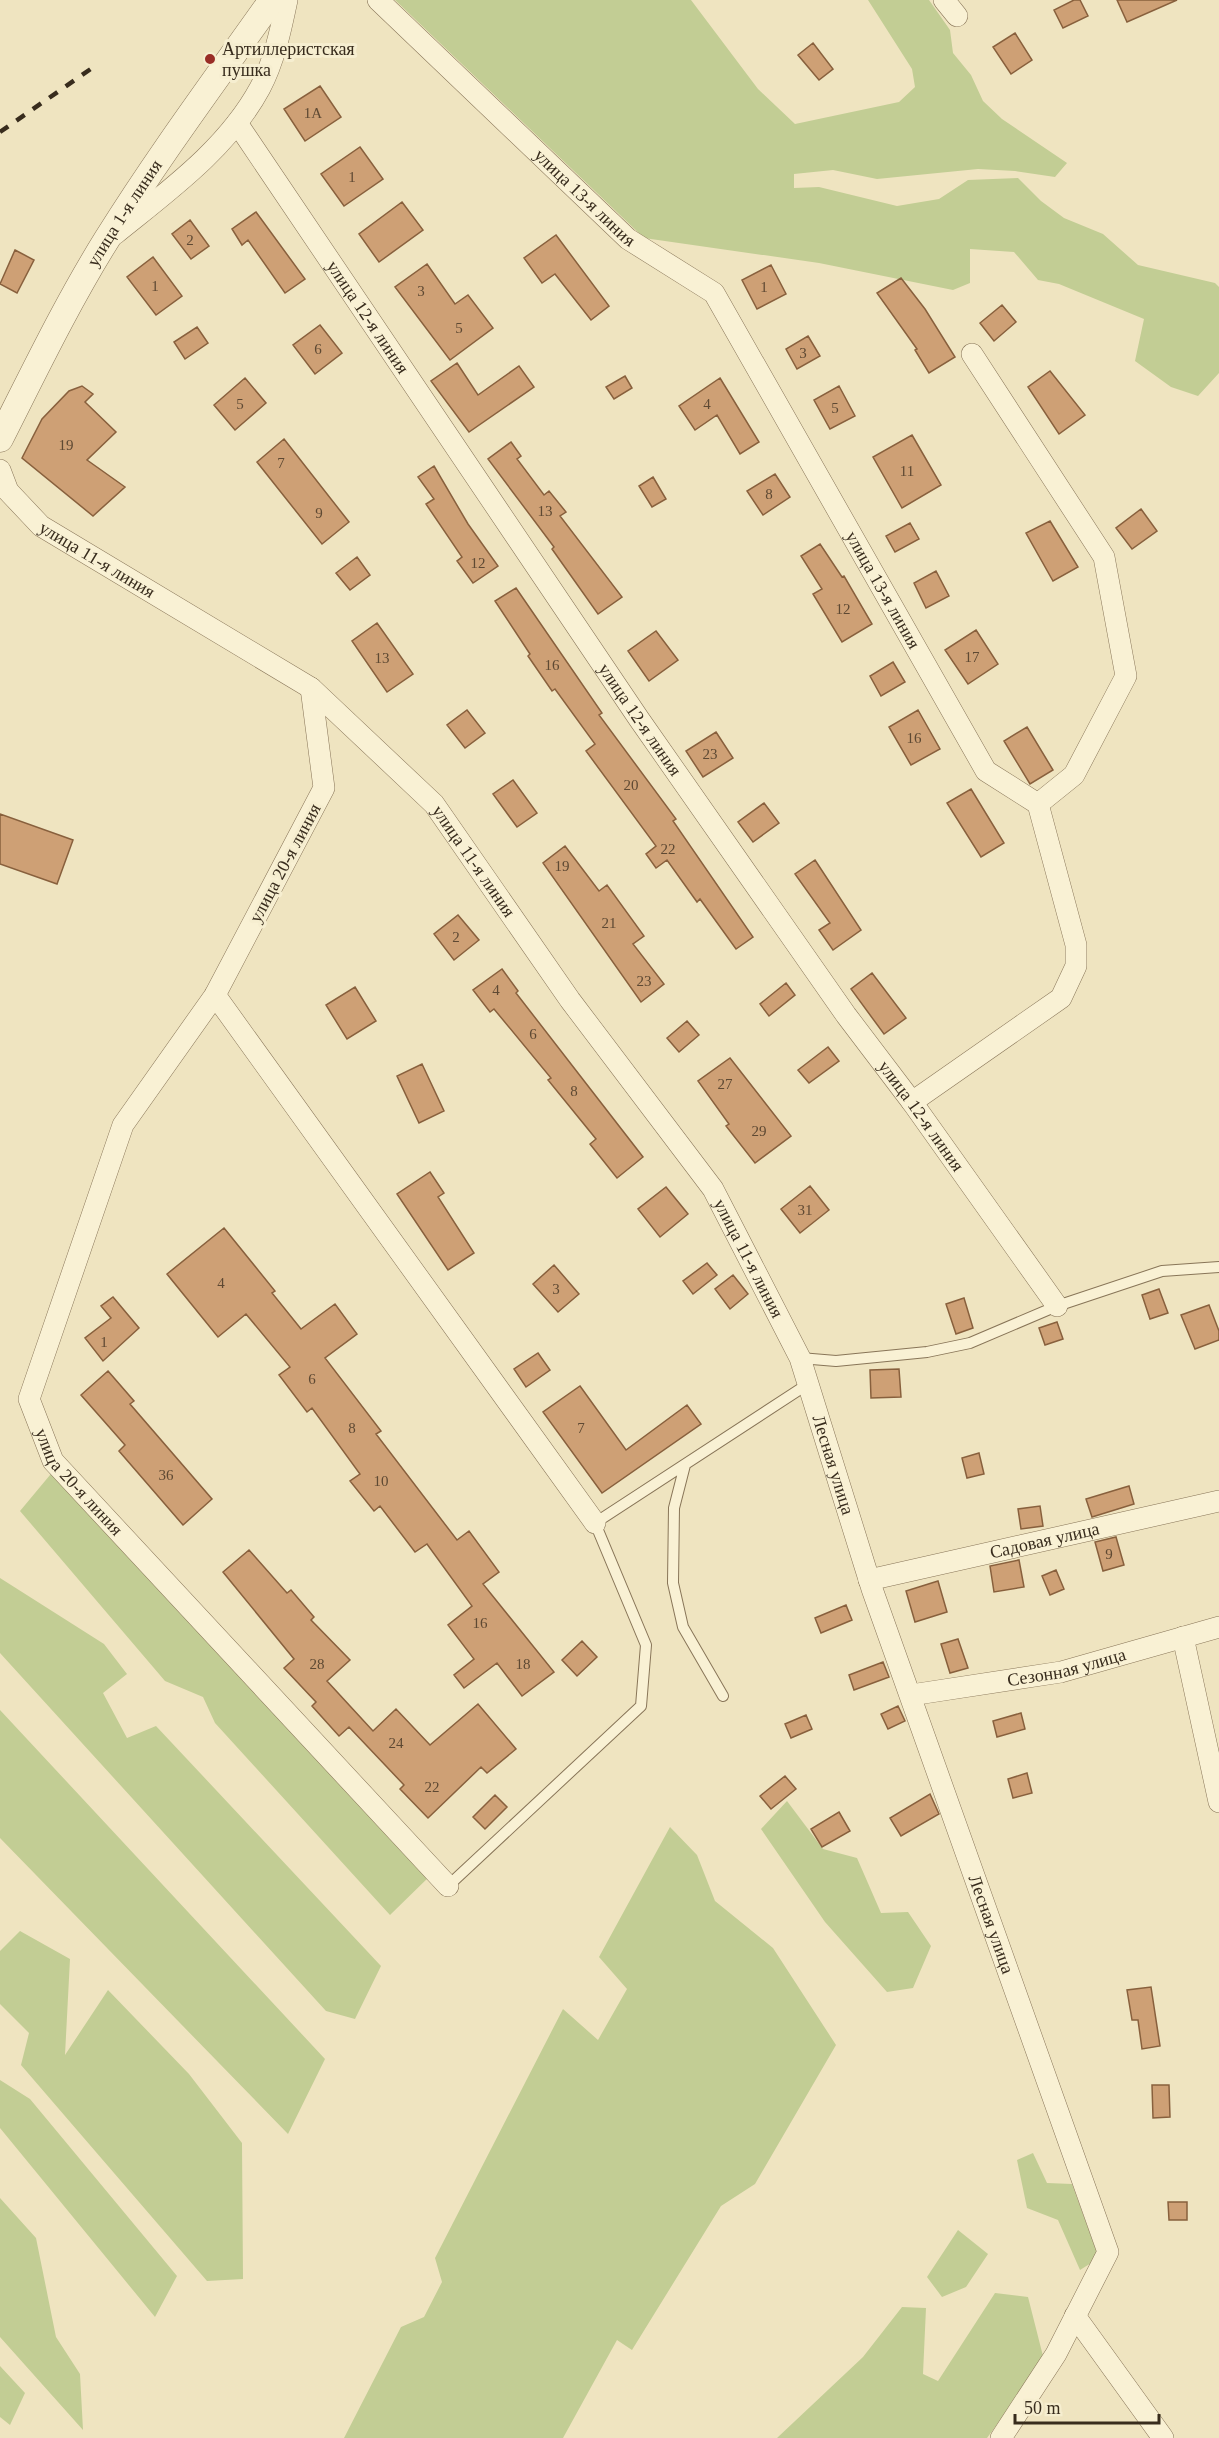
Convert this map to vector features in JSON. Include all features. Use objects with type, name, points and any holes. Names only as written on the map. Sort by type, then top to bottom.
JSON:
[{"type":"street","name":"улица 1-я линия","points":[[0,439],[49,342],[105,241],[156,164],[272,0]]},
{"type":"street","points":[[105,241],[173,188],[214,150],[237,123],[260,88],[270,66],[287,0]]},
{"type":"street","name":"улица 13-я линия","points":[[378,0],[627,239],[714,293],[986,771],[1038,804]]},
{"type":"street","name":"улица 12-я линия","points":[[237,123],[639,719],[846,1015],[912,1102],[1057,1306]]},
{"type":"street","points":[[912,1102],[1061,998],[1076,966],[1076,945],[1038,804],[1074,775],[1126,676],[1104,557],[972,354]]},
{"type":"street","name":"улица 11-я линия","points":[[0,470],[8,491],[41,526],[311,688],[434,804],[570,1000],[713,1189],[800,1358],[808,1384]]},
{"type":"street","name":"улица 20-я линия","points":[[311,688],[324,788],[215,995],[123,1125],[29,1399],[53,1461],[448,1886]]},
{"type":"street","points":[[215,995],[595,1523]]},
{"type":"street","name":"Лесная улица","points":[[808,1384],[869,1580],[1108,2252],[1056,2354],[1001,2438]]},
{"type":"street","name":"Садовая улица","points":[[869,1580],[1219,1501]]},
{"type":"street","name":"Сезонная улица","points":[[911,1695],[1061,1672],[1219,1627]]},
{"type":"street","points":[[1183,1637],[1219,1802]]},
{"type":"street","points":[[1075,2316],[1163,2438]]},
{"type":"lane","points":[[800,1358],[836,1361],[927,1352],[970,1342],[1057,1306],[1162,1271],[1219,1267]]},
{"type":"lane","points":[[448,1886],[640,1706],[646,1645],[595,1523],[808,1384]]},
{"type":"lane","points":[[685,1465],[674,1508],[673,1583],[683,1627],[723,1696]]},
{"type":"green space","points":[[395,0],[691,0],[758,89],[795,124],[899,102],[915,87],[912,69],[868,0],[929,0],[950,30],[953,53],[971,75],[983,101],[1002,119],[1067,163],[1055,177],[1015,171],[978,169],[877,179],[833,170],[794,174],[794,188],[819,187],[897,206],[939,199],[968,180],[1018,178],[1041,201],[1064,218],[1103,234],[1138,265],[1215,283],[1219,287],[1219,373],[1198,396],[1171,387],[1135,361],[1144,319],[1059,284],[1038,280],[1014,252],[970,249],[970,283],[953,290],[819,263],[644,238]]},
{"type":"green space","points":[[60,1463],[432,1874],[390,1915],[215,1723],[203,1697],[165,1681],[20,1511]]},
{"type":"green space","points":[[0,1578],[104,1644],[127,1674],[103,1693],[127,1738],[156,1726],[381,1966],[355,2019],[326,2011],[0,1653]]},
{"type":"green space","points":[[0,1710],[325,2059],[288,2134],[0,1838]]},
{"type":"green space","points":[[787,1801],[823,1849],[857,1858],[881,1913],[908,1912],[931,1946],[913,1988],[887,1992],[825,1922],[761,1829]]},
{"type":"green space","points":[[670,1827],[697,1855],[715,1901],[773,1948],[836,2045],[755,2184],[721,2206],[632,2350],[617,2340],[563,2438],[344,2438],[401,2327],[424,2317],[442,2282],[435,2258],[563,2009],[598,2040],[627,1989],[599,1957]]},
{"type":"green space","points":[[20,1931],[70,1959],[65,2055],[108,1990],[189,2074],[242,2143],[243,2279],[207,2281],[21,2065],[29,2033],[0,2004],[0,1951]]},
{"type":"green space","points":[[0,2080],[30,2099],[177,2276],[155,2317],[0,2128]]},
{"type":"green space","points":[[1033,2153],[1047,2183],[1072,2184],[1099,2258],[1080,2270],[1058,2220],[1027,2208],[1017,2160]]},
{"type":"green space","points":[[0,2198],[36,2238],[56,2337],[80,2374],[83,2430],[0,2337]]},
{"type":"green space","points":[[958,2230],[988,2254],[966,2287],[942,2297],[927,2277]]},
{"type":"green space","points":[[995,2293],[1028,2297],[1044,2360],[987,2438],[777,2438],[863,2357],[902,2307],[926,2308],[923,2374],[938,2381]]},
{"type":"green space","points":[[0,2366],[25,2393],[10,2425],[0,2417]]},
{"type":"building","points":[[1074,0],[1080,0],[1088,16],[1063,28],[1054,10]]},
{"type":"building","points":[[1117,0],[1177,0],[1127,22]]},
{"type":"building","points":[[1015,33],[1032,60],[1011,74],[993,47]]},
{"type":"building","points":[[813,43],[833,69],[819,80],[798,55]]},
{"type":"building","points":[[320,86],[341,117],[305,141],[284,109]]},
{"type":"building","points":[[360,147],[383,179],[344,206],[321,174]]},
{"type":"building","points":[[402,202],[423,230],[379,262],[359,234]]},
{"type":"building","points":[[256,212],[305,279],[285,293],[248,240],[242,245],[232,229]]},
{"type":"building","points":[[190,220],[209,246],[191,259],[172,234]]},
{"type":"building","points":[[556,235],[609,306],[591,320],[555,274],[542,283],[524,258]]},
{"type":"building","points":[[15,250],[34,260],[17,293],[0,284]]},
{"type":"building","points":[[153,257],[182,296],[156,315],[127,277]]},
{"type":"building","points":[[427,264],[455,304],[468,295],[493,328],[450,360],[395,287]]},
{"type":"building","points":[[771,265],[786,294],[757,309],[742,280]]},
{"type":"building","points":[[901,278],[925,309],[955,357],[929,373],[915,350],[917,349],[877,293]]},
{"type":"building","points":[[1002,305],[1016,322],[994,341],[980,323]]},
{"type":"building","points":[[320,325],[342,353],[315,374],[293,345]]},
{"type":"building","points":[[197,327],[208,343],[185,359],[174,342]]},
{"type":"building","points":[[808,336],[820,356],[797,369],[786,349]]},
{"type":"building","points":[[457,363],[478,395],[519,366],[534,387],[469,432],[431,381]]},
{"type":"building","points":[[1050,371],[1085,415],[1059,434],[1028,387]]},
{"type":"building","points":[[625,376],[632,388],[614,399],[606,387]]},
{"type":"building","points":[[245,378],[266,403],[235,430],[214,405]]},
{"type":"building","points":[[720,378],[759,442],[740,454],[717,415],[695,430],[679,406]]},
{"type":"building","points":[[82,386],[93,394],[85,402],[116,432],[87,460],[125,487],[93,516],[22,458],[42,419],[69,391]]},
{"type":"building","points":[[839,386],[855,416],[830,429],[814,400]]},
{"type":"building","points":[[912,435],[941,485],[902,508],[873,457]]},
{"type":"building","points":[[284,439],[349,522],[322,544],[257,462]]},
{"type":"building","points":[[511,442],[521,456],[517,459],[544,495],[549,491],[566,512],[560,516],[622,597],[598,614],[552,549],[554,547],[488,459]]},
{"type":"building","points":[[434,466],[468,524],[498,566],[473,583],[457,561],[462,557],[426,504],[434,499],[418,477]]},
{"type":"building","points":[[775,474],[790,497],[763,515],[747,491]]},
{"type":"building","points":[[653,477],[666,499],[652,507],[639,486]]},
{"type":"building","points":[[1141,509],[1157,531],[1132,549],[1116,528]]},
{"type":"building","points":[[1050,521],[1078,567],[1053,581],[1026,533]]},
{"type":"building","points":[[910,523],[919,539],[895,552],[886,536]]},
{"type":"building","points":[[820,544],[842,577],[844,576],[872,624],[842,642],[813,594],[822,589],[801,556]]},
{"type":"building","points":[[357,557],[370,575],[350,590],[336,573]]},
{"type":"building","points":[[936,571],[949,596],[926,608],[914,583]]},
{"type":"building","points":[[516,588],[602,713],[599,715],[676,819],[673,821],[753,937],[736,949],[700,899],[697,902],[667,860],[656,868],[646,854],[656,846],[586,751],[595,744],[555,689],[552,691],[495,601]]},
{"type":"building","points":[[377,623],[413,674],[387,692],[352,641]]},
{"type":"building","points":[[976,630],[998,664],[968,684],[945,650]]},
{"type":"building","points":[[656,631],[678,660],[649,681],[628,651]]},
{"type":"building","points":[[893,662],[905,682],[881,696],[870,676]]},
{"type":"building","points":[[467,710],[485,733],[465,748],[447,725]]},
{"type":"building","points":[[918,710],[940,749],[911,765],[889,727]]},
{"type":"building","points":[[1027,727],[1053,770],[1030,784],[1004,741]]},
{"type":"building","points":[[716,732],[733,758],[703,777],[686,751]]},
{"type":"building","points":[[513,780],[537,813],[517,827],[493,794]]},
{"type":"building","points":[[971,789],[1004,843],[981,857],[947,803]]},
{"type":"building","points":[[764,803],[779,823],[753,842],[738,822]]},
{"type":"building","points":[[0,814],[73,840],[57,884],[0,864]]},
{"type":"building","points":[[565,846],[599,891],[607,885],[644,936],[633,944],[664,984],[641,1002],[543,863]]},
{"type":"building","points":[[815,860],[861,930],[833,950],[819,930],[830,923],[795,874]]},
{"type":"building","points":[[458,915],[479,940],[454,960],[434,934]]},
{"type":"building","points":[[502,969],[518,991],[516,993],[643,1157],[617,1178],[590,1144],[596,1139],[548,1080],[551,1078],[494,1009],[490,1012],[473,990]]},
{"type":"building","points":[[872,973],[906,1018],[884,1034],[851,989]]},
{"type":"building","points":[[786,983],[795,995],[769,1016],[760,1004]]},
{"type":"building","points":[[355,987],[376,1021],[347,1039],[326,1005]]},
{"type":"building","points":[[687,1021],[699,1035],[679,1052],[667,1038]]},
{"type":"building","points":[[828,1047],[839,1061],[809,1083],[798,1070]]},
{"type":"building","points":[[730,1058],[791,1136],[755,1163],[726,1126],[729,1124],[698,1081]]},
{"type":"building","points":[[422,1064],[444,1111],[419,1123],[397,1076]]},
{"type":"building","points":[[430,1172],[444,1193],[438,1197],[474,1253],[448,1270],[397,1194]]},
{"type":"building","points":[[810,1186],[829,1210],[800,1233],[781,1209]]},
{"type":"building","points":[[666,1187],[688,1214],[660,1237],[638,1209]]},
{"type":"building","points":[[224,1228],[275,1291],[272,1293],[301,1329],[335,1304],[357,1334],[325,1358],[381,1431],[376,1434],[457,1540],[469,1531],[499,1572],[483,1584],[554,1672],[522,1696],[497,1663],[464,1688],[454,1675],[474,1659],[448,1625],[472,1606],[427,1544],[415,1552],[380,1506],[374,1511],[350,1481],[360,1474],[312,1408],[307,1412],[279,1375],[290,1367],[246,1314],[218,1337],[167,1274]]},
{"type":"building","points":[[707,1263],[717,1275],[693,1294],[683,1281]]},
{"type":"building","points":[[554,1265],[579,1294],[558,1312],[533,1284]]},
{"type":"building","points":[[733,1275],[748,1294],[730,1309],[715,1289]]},
{"type":"building","points":[[1159,1289],[1168,1313],[1150,1319],[1142,1295]]},
{"type":"building","points":[[113,1297],[139,1328],[103,1361],[85,1338],[111,1318],[101,1306]]},
{"type":"building","points":[[964,1298],[973,1328],[956,1334],[946,1304]]},
{"type":"building","points":[[1209,1305],[1219,1331],[1219,1340],[1195,1349],[1181,1315]]},
{"type":"building","points":[[1057,1322],[1063,1339],[1045,1345],[1039,1328]]},
{"type":"building","points":[[538,1353],[550,1370],[526,1387],[514,1369]]},
{"type":"building","points":[[899,1369],[901,1397],[871,1398],[870,1370]]},
{"type":"building","points":[[108,1371],[134,1401],[130,1404],[212,1499],[183,1525],[119,1451],[125,1445],[81,1395]]},
{"type":"building","points":[[580,1386],[626,1450],[687,1405],[701,1424],[602,1493],[543,1412]]},
{"type":"building","points":[[979,1453],[984,1474],[967,1478],[962,1458]]},
{"type":"building","points":[[1129,1486],[1134,1504],[1092,1517],[1086,1499]]},
{"type":"building","points":[[1040,1506],[1043,1526],[1021,1529],[1018,1509]]},
{"type":"building","points":[[1116,1537],[1124,1565],[1103,1571],[1095,1542]]},
{"type":"building","points":[[249,1550],[287,1593],[291,1590],[314,1617],[311,1620],[350,1660],[327,1681],[373,1731],[396,1709],[430,1745],[478,1704],[516,1749],[487,1773],[481,1767],[428,1818],[400,1789],[404,1785],[349,1727],[339,1736],[312,1706],[316,1702],[284,1668],[294,1659],[223,1572]]},
{"type":"building","points":[[1019,1560],[1024,1587],[994,1592],[990,1566]]},
{"type":"building","points":[[1056,1570],[1064,1589],[1050,1595],[1042,1576]]},
{"type":"building","points":[[938,1581],[947,1612],[915,1622],[906,1591]]},
{"type":"building","points":[[846,1605],[852,1620],[821,1633],[815,1618]]},
{"type":"building","points":[[958,1639],[968,1668],[950,1673],[941,1644]]},
{"type":"building","points":[[582,1641],[597,1657],[577,1676],[562,1660]]},
{"type":"building","points":[[883,1662],[889,1677],[854,1690],[849,1675]]},
{"type":"building","points":[[898,1706],[905,1721],[888,1729],[881,1714]]},
{"type":"building","points":[[1021,1713],[1025,1729],[997,1737],[993,1721]]},
{"type":"building","points":[[806,1715],[812,1729],[791,1738],[785,1724]]},
{"type":"building","points":[[1027,1773],[1032,1793],[1013,1798],[1008,1779]]},
{"type":"building","points":[[785,1776],[796,1789],[771,1809],[760,1796]]},
{"type":"building","points":[[930,1794],[939,1814],[901,1836],[890,1818]]},
{"type":"building","points":[[495,1795],[507,1807],[485,1829],[473,1817]]},
{"type":"building","points":[[839,1812],[850,1831],[822,1847],[811,1829]]},
{"type":"building","points":[[1151,1987],[1160,2046],[1142,2049],[1138,2020],[1132,2020],[1127,1990]]},
{"type":"building","points":[[1152,2085],[1169,2085],[1170,2117],[1153,2118]]},
{"type":"building","points":[[1168,2202],[1187,2202],[1187,2220],[1169,2220]]},
{"type":"railway","points":[[0,132],[95,66]]},
{"type":"place","name":"Артиллеристская пушка","points":[[210,59]]}]
